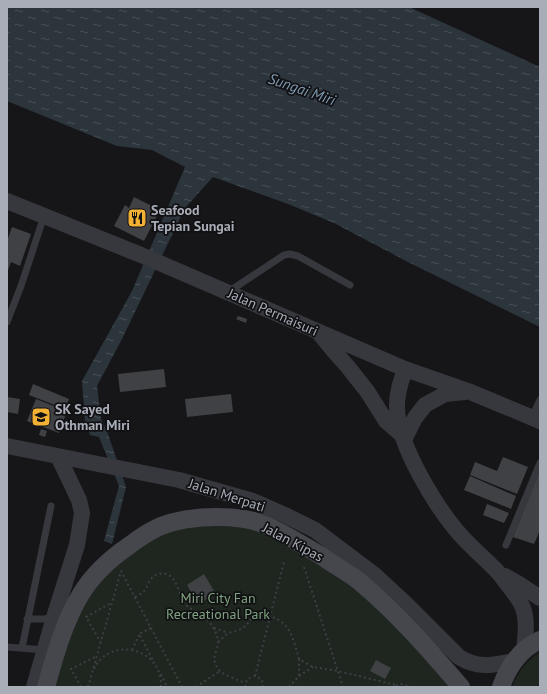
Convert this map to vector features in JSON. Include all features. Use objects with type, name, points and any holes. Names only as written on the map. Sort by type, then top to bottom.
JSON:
[{"type":"main road","name":"Jalan Kipas","points":[[46,687],[61,640],[81,594],[91,580],[107,563],[122,550],[161,526],[185,520],[212,517],[236,518],[266,525],[301,543],[360,582],[416,634],[461,687]]},
{"type":"main road","points":[[501,687],[506,673],[519,656],[540,640]]},
{"type":"street","name":"Jalan Permaisuri","points":[[7,201],[141,255],[405,369],[468,391],[536,419]]},
{"type":"street","points":[[319,332],[367,391],[386,420],[402,437]]},
{"type":"street","points":[[405,369],[398,388],[397,405],[398,420],[402,437],[418,471],[447,519],[465,540],[498,572],[517,597],[523,608],[526,620],[519,656]]},
{"type":"street","points":[[402,437],[425,405],[445,394],[468,391]]},
{"type":"street","name":"Jalan Merpati","points":[[7,446],[179,480],[253,501],[314,530],[376,576],[459,657],[469,663],[481,666],[519,656]]},
{"type":"street","points":[[34,687],[77,545],[82,513],[79,500],[58,456]]},
{"type":"street","points":[[498,572],[540,598]]},
{"type":"lane","points":[[7,322],[21,286],[44,216]]},
{"type":"lane","points":[[228,292],[284,255],[290,254],[298,256],[350,285]]},
{"type":"lane","points":[[536,419],[540,400]]},
{"type":"lane","points":[[506,545],[540,463]]},
{"type":"lane","points":[[22,648],[51,506]]},
{"type":"lane","points":[[519,584],[540,589]]},
{"type":"lane","points":[[27,619],[45,619],[50,618],[55,614]]},
{"type":"lane","points":[[7,647],[45,650]]},
{"type":"path","points":[[255,676],[284,562]]},
{"type":"path","points":[[304,567],[343,687]]},
{"type":"path","points":[[89,687],[121,571],[182,687]]},
{"type":"path","points":[[135,597],[146,590],[154,576],[160,573],[170,576],[175,582],[182,599],[187,606],[204,616],[214,628],[218,642]]},
{"type":"path","points":[[182,599],[192,594]]},
{"type":"path","points":[[101,643],[86,617],[112,602]]},
{"type":"path","points":[[245,683],[220,671],[216,665],[214,654],[218,642],[228,633],[237,631],[246,626],[250,620],[260,614],[271,615],[279,619],[288,628],[294,639],[299,659],[299,676]]},
{"type":"path","points":[[132,650],[139,634],[151,628]]},
{"type":"path","points":[[214,628],[228,633]]},
{"type":"path","points":[[139,634],[167,687]]},
{"type":"path","points":[[92,675],[97,664],[105,656],[116,650],[128,649],[139,652],[149,658],[157,667],[161,678],[161,687]]},
{"type":"path","points":[[81,687],[72,669],[97,655]]},
{"type":"path","points":[[299,659],[313,667],[338,671],[396,685]]},
{"type":"path","points":[[289,687],[299,676],[313,667]]},
{"type":"path","points":[[196,687],[220,671]]},
{"type":"path","points":[[245,687],[245,683],[250,678],[255,676]]},
{"type":"path","points":[[255,676],[260,679],[263,687]]},
{"type":"path","points":[[391,687],[402,684],[411,687]]},
{"type":"green space","name":"Miri City Fan Recreational Park","points":[[228,524],[257,529],[338,574],[392,621],[451,687],[53,687],[75,623],[96,585],[123,558],[172,528]]},
{"type":"green space","points":[[540,652],[540,687],[512,687],[523,667]]},
{"type":"water","name":"Sungai Miri","points":[[7,7],[409,7],[540,67],[540,327],[410,263],[334,223],[288,204],[213,177],[185,208],[122,339],[97,386],[101,419],[107,431],[126,487],[112,544],[104,541],[119,486],[99,437],[90,435],[85,420],[82,381],[132,291],[185,167],[152,150],[117,146],[7,101]]},
{"type":"building","name":"Seafood Tepian Sungai","points":[[134,197],[160,210],[144,241],[114,226],[125,205],[129,208]]},
{"type":"building","points":[[12,227],[31,234],[20,266],[11,262],[7,273],[7,241]]},
{"type":"building","points":[[238,316],[247,319],[246,323],[236,319]]},
{"type":"building","points":[[164,369],[166,387],[120,392],[118,374]]},
{"type":"building","points":[[33,384],[69,399],[65,409],[29,395]]},
{"type":"building","points":[[231,394],[233,412],[187,417],[185,399]]},
{"type":"building","points":[[7,397],[20,399],[18,414],[7,412]]},
{"type":"building","points":[[36,399],[67,411],[59,433],[27,421]]},
{"type":"building","points":[[41,429],[47,431],[45,437],[39,435]]},
{"type":"building","points":[[503,457],[528,467],[517,494],[470,475],[475,462],[497,471]]},
{"type":"building","points":[[540,470],[540,530],[534,544],[513,537]]},
{"type":"building","points":[[470,476],[516,496],[511,509],[464,490]]},
{"type":"building","points":[[487,504],[509,513],[504,523],[483,515]]},
{"type":"building","points":[[204,574],[216,594],[198,604],[187,585]]},
{"type":"building","points":[[376,660],[391,668],[385,679],[370,671]]},
{"type":"place","name":"Seafood Tepian Sungai","points":[[137,218]]},
{"type":"place","name":"SK Sayed Othman Miri","points":[[41,417]]}]
